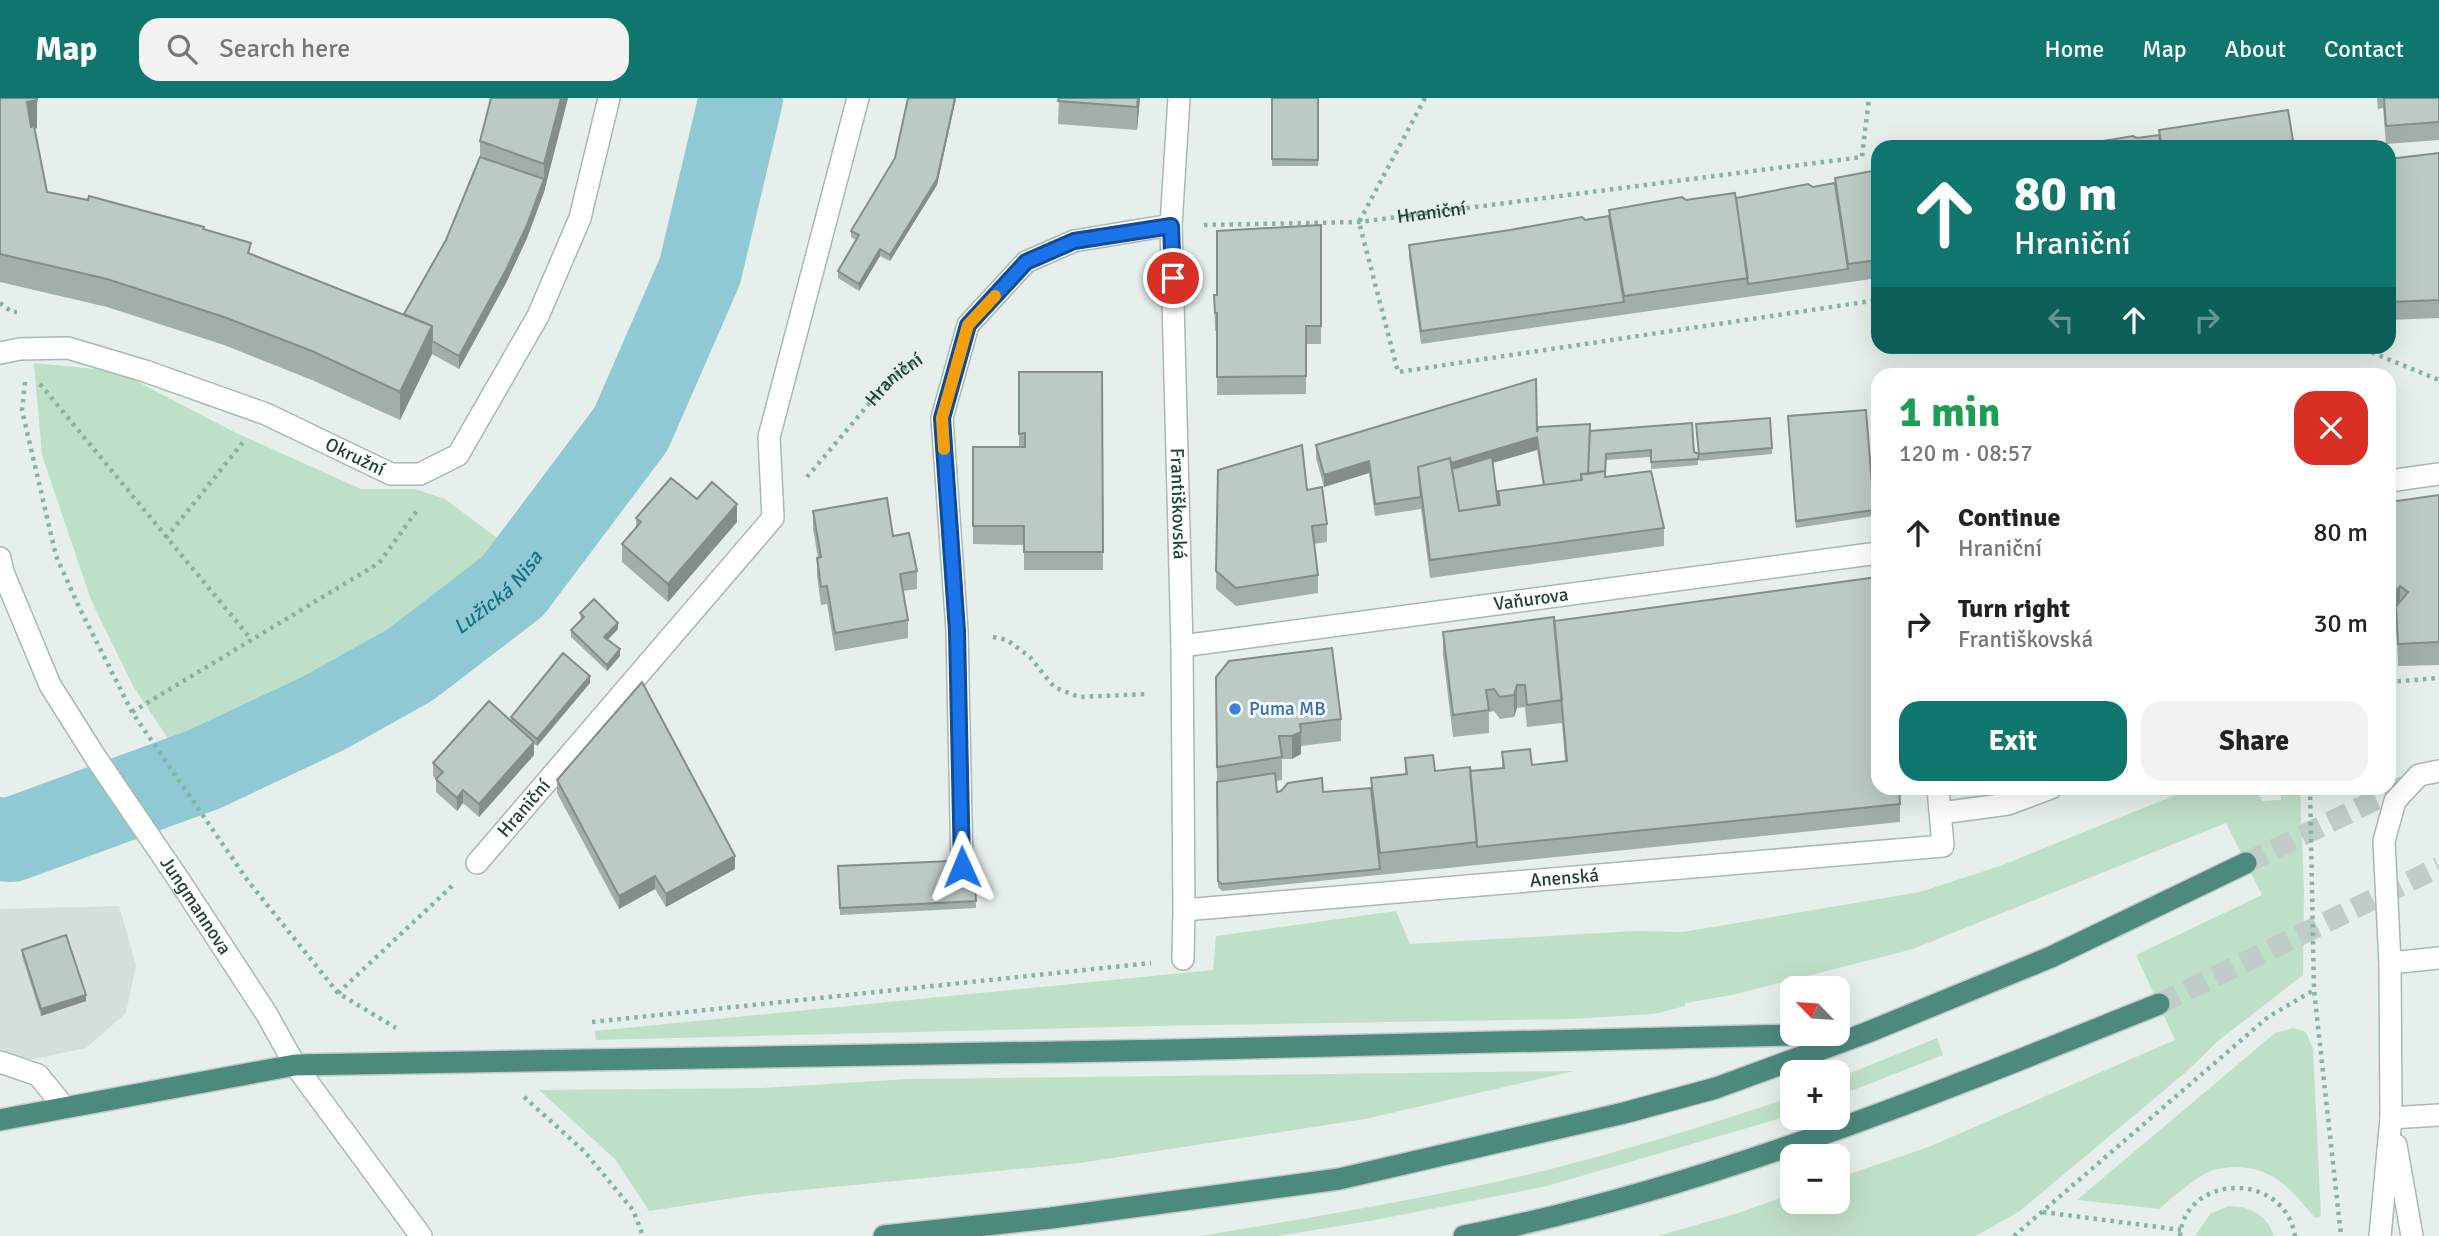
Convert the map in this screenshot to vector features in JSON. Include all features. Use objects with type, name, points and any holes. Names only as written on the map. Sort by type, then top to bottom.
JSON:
[{"type":"highway","points":[[884,1236],[1051,1218],[1339,1179],[1624,1113],[1703,1091],[1866,1033],[2051,957],[2246,863]]},
{"type":"highway","points":[[1464,1236],[1533,1223],[1722,1168],[1940,1092],[2159,1004]]},
{"type":"highway","points":[[1850,1034],[1866,1033]]},
{"type":"highway","points":[[0,1120],[295,1065],[1184,1050],[1780,1035]]},
{"type":"street","name":"Okružní","points":[[0,353],[20,349],[68,348],[145,371],[266,414],[391,474],[420,474],[458,455],[538,316],[580,218],[609,98]]},
{"type":"street","points":[[773,518],[769,437],[858,98]]},
{"type":"street","name":"Františkovská","points":[[1179,98],[1171,226],[1182,646],[1183,959]]},
{"type":"street","points":[[962,867],[957,631],[942,418],[968,325],[1026,262],[1074,241],[1171,226]]},
{"type":"street","points":[[2396,480],[2439,474]]},
{"type":"street","name":"Hraniční","points":[[477,863],[773,518]]},
{"type":"street","name":"Vaňurova","points":[[1182,646],[1871,553]]},
{"type":"street","name":"Jungmannova","points":[[0,558],[3,572],[50,685],[266,1013],[295,1065],[421,1236]]},
{"type":"street","points":[[2380,1236],[2391,1118],[2390,963],[2384,841],[2395,801],[2419,775],[2439,771]]},
{"type":"street","points":[[1939,795],[1941,813],[2008,804],[2032,795]]},
{"type":"street","name":"Anenská","points":[[1184,909],[1943,846],[1941,813]]},
{"type":"street","points":[[2390,963],[2439,958]]},
{"type":"street","points":[[0,1062],[38,1075],[65,1108]]},
{"type":"street","points":[[2391,1118],[2439,1115]]},
{"type":"street","points":[[2391,1118],[2412,1236]]},
{"type":"path","points":[[1425,98],[1359,222],[1398,372],[1871,301]]},
{"type":"path","name":"Hraniční","points":[[1171,226],[1359,222],[1862,157],[1869,98]]},
{"type":"path","points":[[1209,212],[1210,238]]},
{"type":"path","points":[[0,303],[12,312],[26,312]]},
{"type":"path","name":"Hraniční","points":[[773,518],[890,379],[968,325]]},
{"type":"path","points":[[2376,354],[2439,380]]},
{"type":"path","points":[[25,378],[22,410],[56,556],[132,712],[248,881],[338,993],[408,1034]]},
{"type":"path","points":[[35,378],[251,639]]},
{"type":"path","points":[[166,538],[266,414]]},
{"type":"path","points":[[132,712],[379,563],[419,509]]},
{"type":"path","points":[[957,631],[1007,640],[1030,657],[1054,687],[1079,697],[1155,694]]},
{"type":"path","points":[[2396,681],[2439,678]]},
{"type":"path","points":[[2309,795],[2314,990],[2342,1236]]},
{"type":"path","points":[[338,993],[477,863]]},
{"type":"path","points":[[587,1023],[1183,959]]},
{"type":"path","points":[[2014,1236],[2268,1017],[2314,990]]},
{"type":"path","points":[[514,1062],[515,1089],[584,1150],[633,1210],[643,1236]]},
{"type":"path","points":[[2043,1212],[2181,1233],[2189,1213],[2201,1199],[2236,1187],[2255,1189],[2272,1198],[2285,1211],[2294,1227],[2295,1236]]},
{"type":"shaded area","points":[[119,906],[136,965],[126,1013],[86,1048],[0,1066],[0,909]]},
{"type":"green space","points":[[34,363],[117,371],[234,432],[361,489],[415,489],[445,499],[512,549],[408,644],[295,717],[183,761],[133,686],[91,600],[42,455]]},
{"type":"green space","points":[[2176,795],[2259,795],[2262,801],[2281,800],[2281,795],[2300,795],[2304,891],[2303,975],[2218,1041],[2187,1071],[2020,1211],[1976,1236],[1657,1236],[1780,1198],[1780,1214],[1850,1214],[1850,1174],[1931,1146],[2175,1040],[2136,955],[2262,895],[2226,823],[1913,949],[1807,976],[1780,976],[1780,983],[1685,1003],[1685,1006],[1654,1014],[1570,1019],[596,1040],[595,1031],[1213,970],[1216,936],[1396,911],[1410,944],[1634,931],[1683,932],[1920,892],[2000,866]]},
{"type":"green space","points":[[2293,1028],[2306,1032],[2313,1049],[2321,1216],[2315,1218],[2289,1189],[2270,1175],[2259,1170],[2232,1167],[2206,1173],[2159,1209],[2077,1200],[2275,1033]]},
{"type":"green space","points":[[1937,1038],[1943,1055],[1850,1091],[1850,1073]]},
{"type":"green space","points":[[1574,1071],[1365,1119],[1080,1163],[753,1195],[649,1211],[615,1159],[539,1090],[762,1088],[909,1079]]},
{"type":"green space","points":[[1780,1101],[1778,1119],[1547,1186],[1278,1236],[1200,1236],[1501,1181],[1668,1136]]},
{"type":"green space","points":[[2229,1206],[2257,1213],[2267,1222],[2274,1236],[2195,1236],[2210,1214]]},
{"type":"building","points":[[0,98],[37,98],[27,102],[47,192],[88,200],[89,196],[204,227],[203,229],[251,243],[248,253],[432,326],[400,392],[312,351],[224,317],[107,279],[0,254]]},
{"type":"building","points":[[491,98],[561,98],[544,164],[480,141]]},
{"type":"building","points":[[908,98],[955,98],[937,179],[890,255],[880,249],[859,284],[838,271],[859,235],[851,231],[895,158]]},
{"type":"building","points":[[1059,98],[1138,98],[1137,107],[1058,101]]},
{"type":"building","points":[[1272,98],[1318,98],[1318,160],[1272,159]]},
{"type":"building","points":[[2384,98],[2439,98],[2439,122],[2386,126]]},
{"type":"building","points":[[2288,110],[2293,140],[2161,140],[2159,130]]},
{"type":"building","points":[[2159,135],[2160,140],[2109,140],[2133,136],[2137,138]]},
{"type":"building","points":[[2439,153],[2439,300],[2396,302],[2396,158]]},
{"type":"building","points":[[480,157],[544,179],[506,270],[459,356],[432,341],[432,326],[404,314],[446,240]]},
{"type":"building","points":[[1871,171],[1871,261],[1848,264],[1835,178]]},
{"type":"building","points":[[1835,183],[1848,269],[1748,284],[1736,198],[1808,184],[1813,187]]},
{"type":"building","points":[[1735,193],[1748,278],[1624,296],[1609,210],[1682,197],[1686,200]]},
{"type":"building","points":[[1609,216],[1624,302],[1421,331],[1409,245],[1582,217],[1585,220]]},
{"type":"building","points":[[1321,225],[1321,326],[1306,326],[1306,376],[1217,377],[1217,313],[1214,295],[1217,295],[1217,231]]},
{"type":"building","points":[[1019,372],[1102,372],[1103,552],[1024,552],[1024,526],[973,526],[973,447],[1025,447],[1025,433],[1019,434]]},
{"type":"building","points":[[1536,379],[1537,432],[1539,427],[1590,424],[1588,474],[1581,474],[1581,480],[1544,485],[1537,437],[1451,463],[1450,458],[1418,467],[1421,497],[1375,504],[1369,461],[1324,475],[1316,445]]},
{"type":"building","points":[[1866,410],[1871,510],[1796,521],[1788,416]]},
{"type":"building","points":[[1770,418],[1772,448],[1699,454],[1696,424]]},
{"type":"building","points":[[1692,423],[1694,452],[1699,454],[1698,459],[1651,462],[1651,450],[1606,454],[1605,475],[1605,471],[1588,474],[1590,431]]},
{"type":"building","points":[[1302,445],[1307,490],[1322,487],[1327,524],[1312,526],[1318,575],[1236,588],[1216,571],[1218,470]]},
{"type":"building","points":[[1492,457],[1498,505],[1459,511],[1452,469]]},
{"type":"building","points":[[1450,458],[1459,511],[1500,505],[1498,491],[1582,480],[1581,474],[1605,471],[1605,477],[1651,471],[1664,528],[1430,560],[1418,467]]},
{"type":"building","points":[[671,478],[697,499],[712,482],[737,504],[668,584],[622,544],[641,522],[636,518]]},
{"type":"building","points":[[2439,495],[2439,642],[2398,644],[2396,607],[2408,592],[2400,586],[2396,591],[2396,501]]},
{"type":"building","points":[[887,498],[893,536],[909,533],[917,571],[900,574],[908,620],[835,633],[827,586],[821,587],[817,558],[821,557],[813,511]]},
{"type":"building","points":[[1871,578],[1871,795],[1899,795],[1900,804],[1477,847],[1470,771],[1504,768],[1502,752],[1530,749],[1532,765],[1567,761],[1554,621]]},
{"type":"building","points":[[594,599],[618,623],[604,637],[620,649],[607,665],[571,630],[584,617],[580,613]]},
{"type":"building","points":[[1554,617],[1562,700],[1527,705],[1525,685],[1517,685],[1514,695],[1500,697],[1494,689],[1486,690],[1489,710],[1453,715],[1443,632]]},
{"type":"building","points":[[1332,648],[1341,719],[1300,724],[1301,732],[1292,736],[1279,736],[1282,757],[1217,767],[1216,677],[1229,661]]},
{"type":"building","points":[[563,653],[590,676],[537,739],[511,717]]},
{"type":"building","points":[[642,682],[735,856],[666,894],[655,876],[619,896],[557,780]]},
{"type":"building","points":[[489,701],[534,742],[479,804],[463,790],[457,798],[436,779],[443,772],[433,763]]},
{"type":"building","points":[[1433,755],[1435,771],[1470,767],[1477,842],[1380,853],[1371,778],[1407,774],[1405,758]]},
{"type":"building","points":[[1275,773],[1277,792],[1288,783],[1322,778],[1323,792],[1371,788],[1380,869],[1222,884],[1218,881],[1217,782]]},
{"type":"building","points":[[974,860],[976,901],[840,908],[838,866]]},
{"type":"building","points":[[66,935],[86,995],[41,1009],[22,950]]},
{"type":"waterway","name":"Lužická Nisa","points":[[0,839],[11,840],[205,769],[324,713],[410,665],[513,586],[631,429],[700,271],[741,98]]},
{"type":"tunnel","points":[[2396,790],[2412,782]]},
{"type":"tunnel","points":[[2246,863],[2385,795]]},
{"type":"tunnel","points":[[2159,1004],[2439,867]]},
{"type":"slow traffic","points":[[944,449],[942,418],[968,325],[995,296]]},
{"type":"place","name":"Puma MB","points":[[1235,709]]},
{"type":"route","points":[[962,867],[957,631],[942,418],[968,325],[1026,262],[1074,241],[1171,226],[1173,278]]}]
